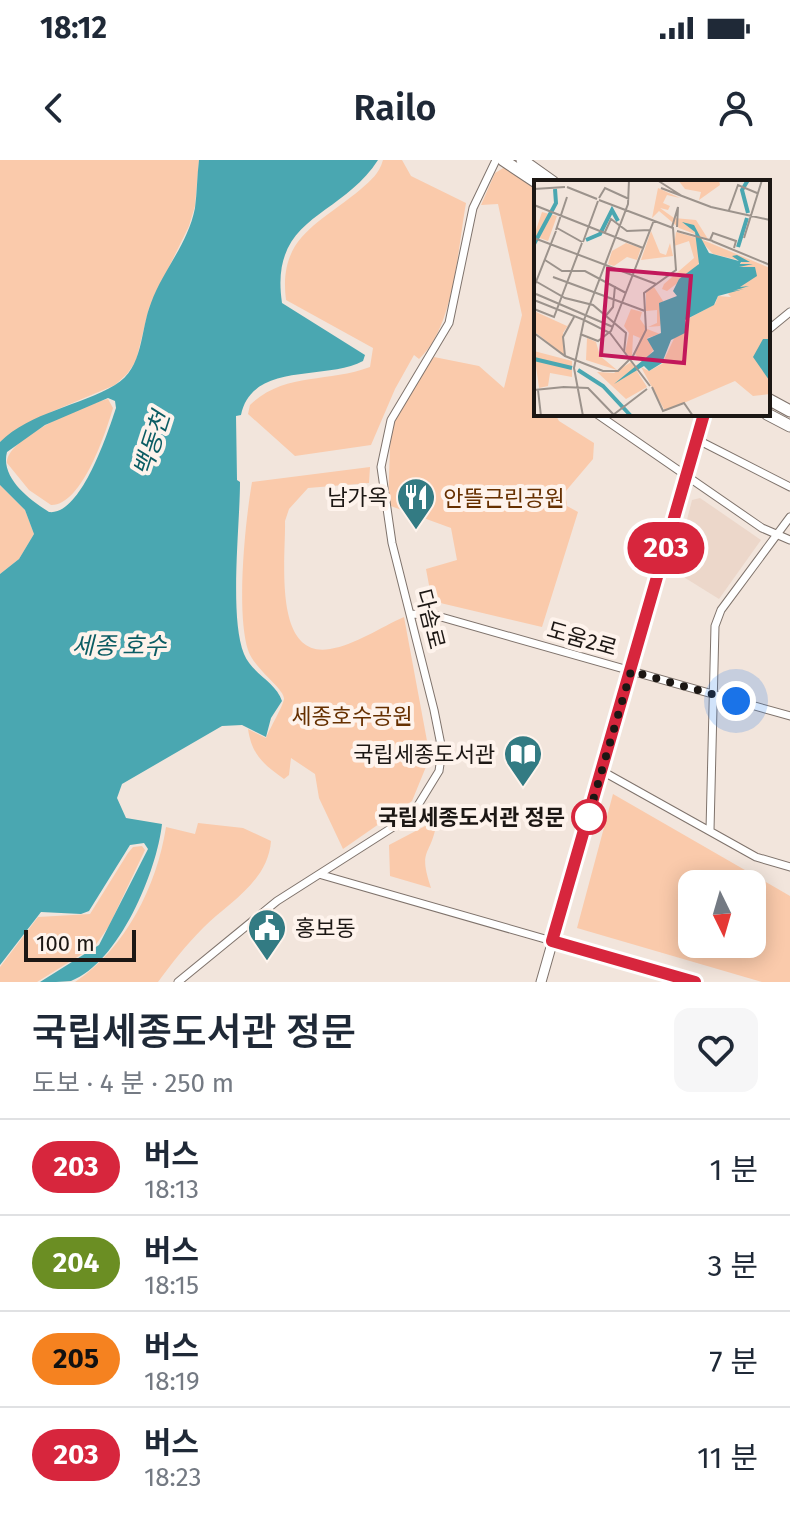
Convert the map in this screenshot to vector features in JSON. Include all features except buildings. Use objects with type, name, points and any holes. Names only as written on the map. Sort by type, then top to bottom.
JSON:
[{"type":"main road","points":[[503,160],[534,181]]},
{"type":"main road","points":[[522,160],[550,180]]},
{"type":"main road","points":[[770,400],[790,411]]},
{"type":"main road","points":[[770,416],[790,426]]},
{"type":"street","name":"다솜로","points":[[178,982],[277,901],[412,815],[439,771],[442,750],[383,495],[385,441],[401,401],[449,323],[473,208],[496,160]]},
{"type":"street","points":[[770,328],[790,312]]},
{"type":"street","points":[[600,416],[776,535],[790,540]]},
{"type":"street","points":[[541,982],[703,416]]},
{"type":"street","points":[[696,439],[790,487]]},
{"type":"street","points":[[710,830],[717,617],[790,517]]},
{"type":"street","name":"도움2로","points":[[410,614],[434,615],[790,716]]},
{"type":"street","points":[[602,771],[756,857],[790,867]]},
{"type":"street","points":[[322,875],[695,982]]},
{"type":"shaded area","points":[[700,498],[761,540],[719,599],[674,571],[692,500]]},
{"type":"green space","points":[[0,160],[199,160],[195,206],[189,226],[149,308],[136,361],[127,374],[115,385],[51,412],[0,442]]},
{"type":"green space","points":[[383,160],[402,160],[411,176],[466,203],[447,308],[431,345],[419,359],[414,355],[395,389],[371,445],[295,456],[248,414],[250,405],[277,387],[370,367],[373,348],[286,300],[288,261],[304,234],[368,183]]},
{"type":"green space","name":"안뜰근린공원","points":[[505,167],[534,189],[534,416],[556,416],[559,421],[594,443],[593,459],[565,492],[567,506],[578,512],[542,627],[432,601],[426,569],[457,560],[451,528],[388,505],[391,420],[434,357],[479,366],[504,388],[522,315],[498,204],[481,205],[495,173]]},
{"type":"green space","points":[[108,399],[113,408],[105,433],[91,466],[73,494],[51,505],[29,490],[7,463],[10,453],[19,443],[49,424]]},
{"type":"green space","name":"세종호수공원","points":[[370,467],[369,483],[308,488],[289,509],[285,521],[286,602],[299,638],[311,648],[339,647],[404,617],[430,757],[412,801],[343,849],[319,798],[315,774],[291,758],[289,775],[284,779],[270,769],[252,746],[248,729],[266,738],[284,699],[248,650],[242,591],[244,543],[252,482]]},
{"type":"green space","points":[[0,485],[25,510],[34,534],[19,559],[0,574]]},
{"type":"green space","points":[[613,794],[745,870],[678,870],[678,957],[577,928]]},
{"type":"green space","points":[[198,823],[243,828],[271,841],[263,868],[255,880],[197,934],[158,982],[75,982],[109,952],[136,914],[155,871],[166,827],[195,834]]},
{"type":"green space","points":[[429,824],[436,826],[425,859],[431,888],[390,876],[389,845]]},
{"type":"green space","points":[[142,846],[145,850],[109,926],[95,946],[37,982],[0,982],[0,967],[38,917],[90,914],[128,853],[133,847]]},
{"type":"green space","points":[[766,882],[790,896],[790,982],[762,982],[680,958],[766,958]]},
{"type":"water","name":"세종 호수","points":[[199,160],[378,160],[345,195],[297,235],[286,252],[281,274],[282,303],[365,355],[363,361],[348,367],[275,379],[248,398],[241,415],[236,416],[237,480],[240,482],[236,595],[240,638],[244,654],[252,667],[275,688],[282,701],[271,718],[266,737],[242,725],[222,726],[122,784],[117,798],[126,818],[162,824],[144,890],[120,936],[88,971],[71,981],[40,982],[99,945],[148,849],[144,843],[130,845],[89,911],[81,914],[41,912],[0,965],[0,574],[19,559],[34,534],[25,510],[0,485],[0,442],[40,416],[115,385],[131,369],[140,348],[151,303],[192,221]],"holes":[[[108,398],[115,401],[116,408],[100,453],[72,501],[61,510],[49,512],[18,487],[8,471],[7,452],[45,425]]]},
{"type":"bus line","name":"203","points":[[695,982],[552,941],[703,416]]},
{"type":"place","name":"남가옥","points":[[416,531]]},
{"type":"place","name":"국립세종도서관","points":[[523,788]]},
{"type":"place","name":"국립세종도서관 정문","points":[[589,817]]},
{"type":"place","name":"홍보동","points":[[267,962]]},
{"type":"route","points":[[589,817],[585,828],[631,671],[736,701]]},
{"type":"water label","name":"백동천","points":[[152,444]]}]
